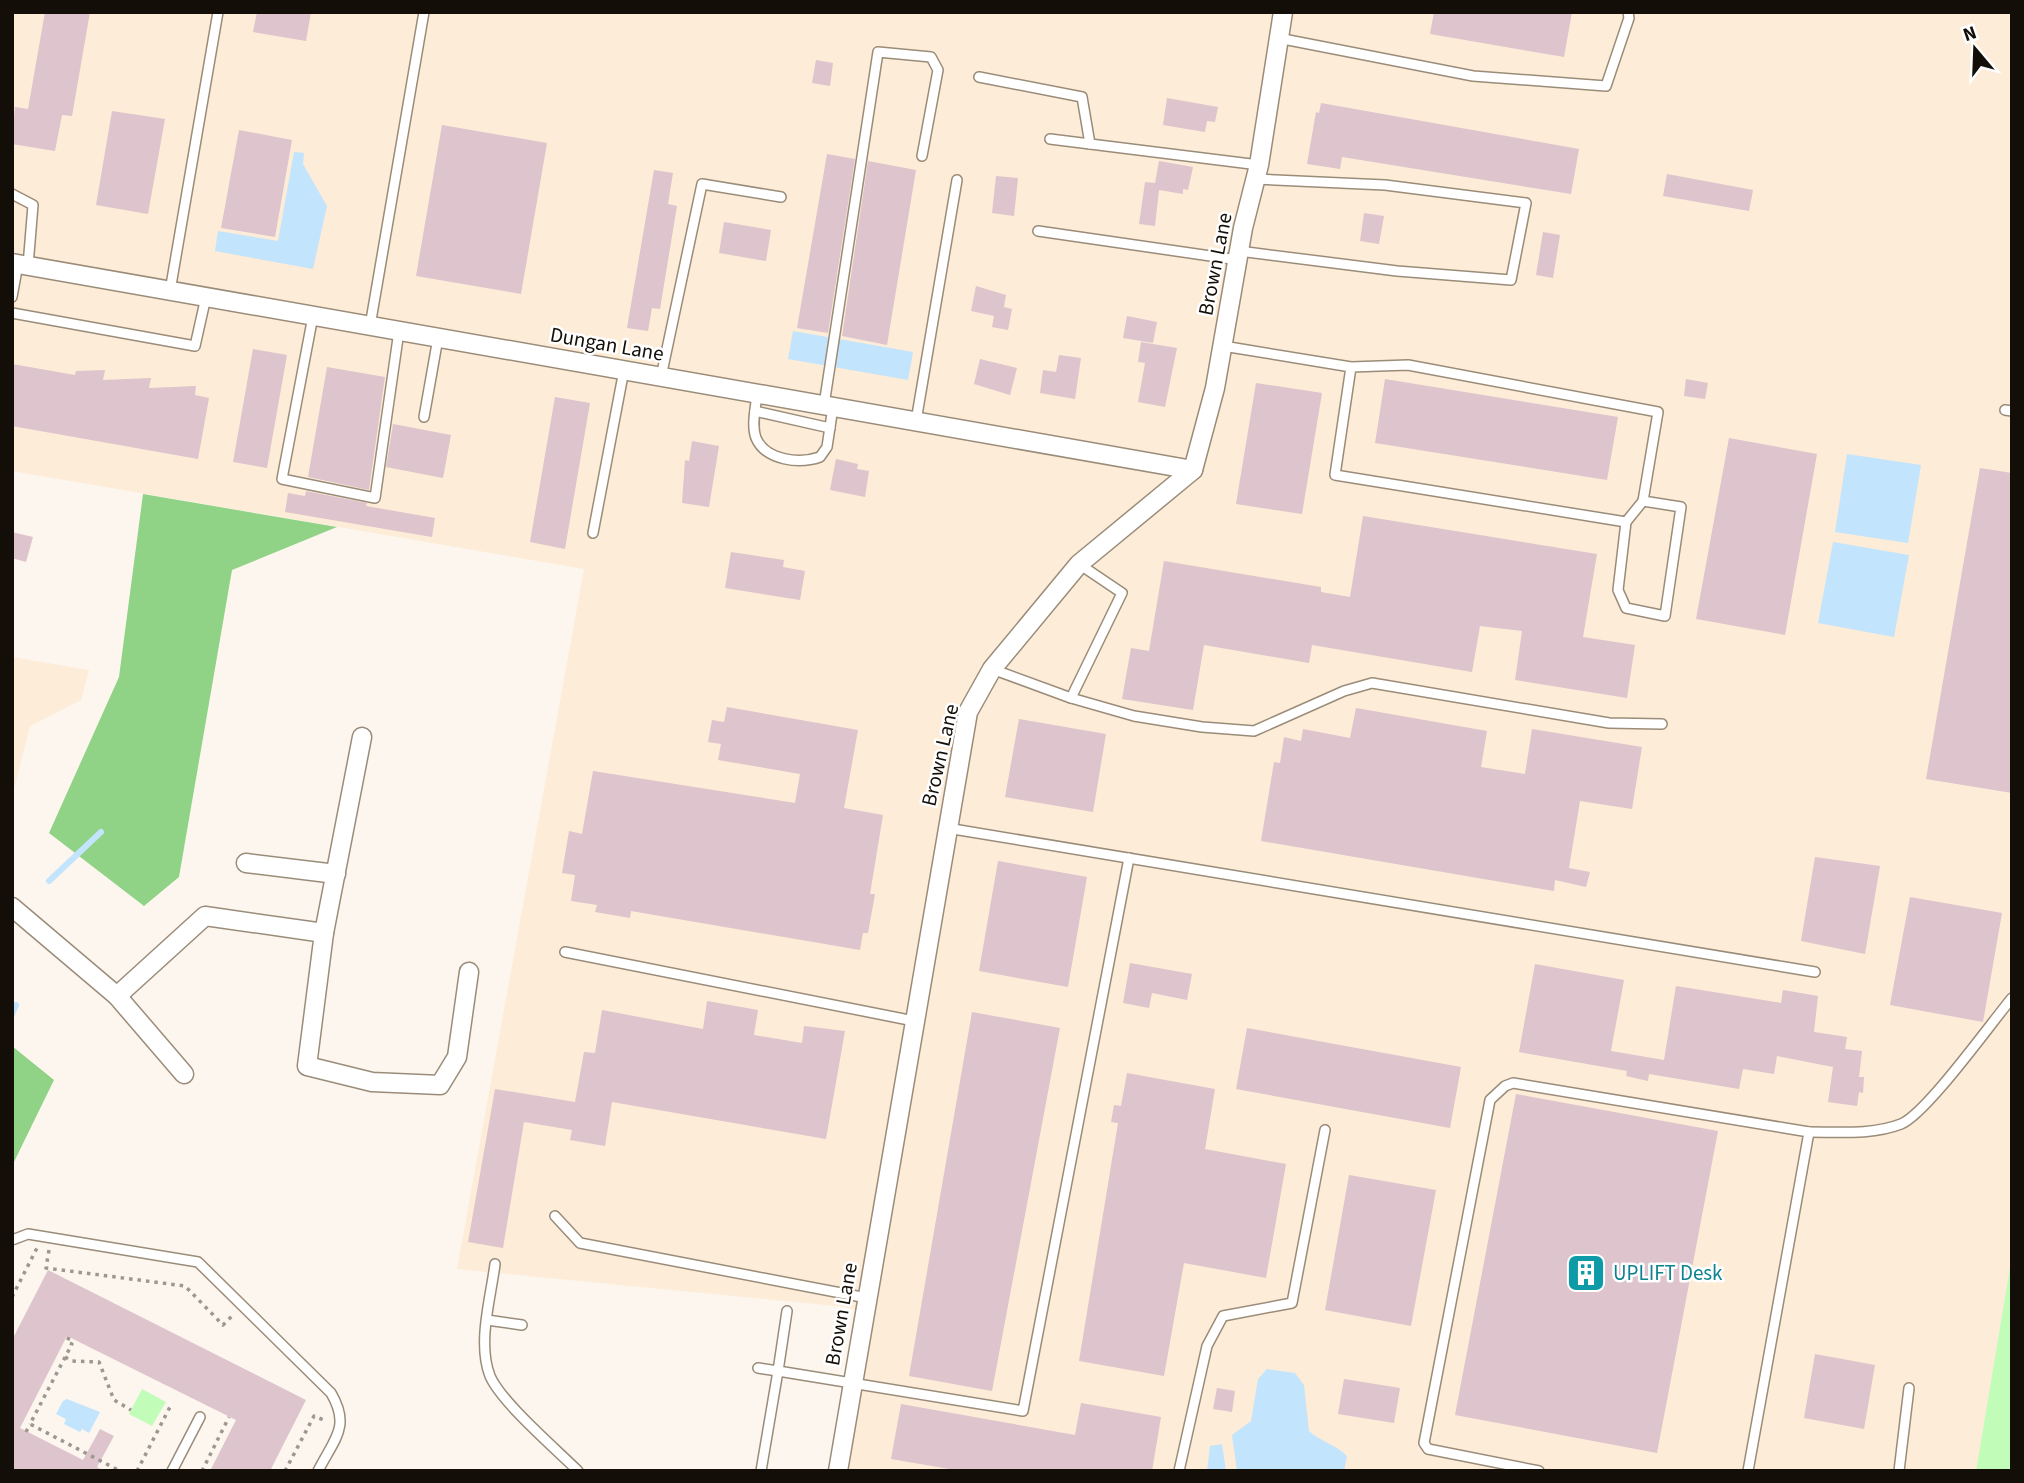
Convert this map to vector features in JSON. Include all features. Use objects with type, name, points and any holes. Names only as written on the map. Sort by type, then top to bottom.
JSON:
[{"type":"street","name":"Brown Lane","points":[[838,1471],[968,712],[992,669],[1079,564],[1193,470],[1223,346],[1238,256],[1257,172],[1283,12]]},
{"type":"street","name":"Dungan Lane","points":[[19,265],[662,377],[756,402],[828,406],[1193,470]]},
{"type":"street","points":[[362,737],[324,933],[307,1066],[372,1082],[440,1086],[457,1057],[469,972]]},
{"type":"street","points":[[246,863],[335,874]]},
{"type":"street","points":[[12,906],[117,996],[184,1074]]},
{"type":"street","points":[[117,996],[205,916],[324,933]]},
{"type":"lane","points":[[170,291],[218,12]]},
{"type":"lane","points":[[370,326],[424,12]]},
{"type":"lane","points":[[1278,38],[1473,76],[1606,86],[1629,18],[1628,12]]},
{"type":"lane","points":[[830,428],[756,402],[757,439],[769,452],[790,461],[820,457],[827,447],[830,428],[828,406],[878,52],[931,57],[938,70],[922,156]]},
{"type":"lane","points":[[979,77],[1082,97],[1090,144]]},
{"type":"lane","points":[[1038,231],[1238,256],[1510,281],[1526,203],[1257,172],[1050,139]]},
{"type":"lane","points":[[916,421],[957,180]]},
{"type":"lane","points":[[662,377],[702,184],[781,197]]},
{"type":"lane","points":[[12,194],[33,205],[12,297]]},
{"type":"lane","points":[[12,313],[195,346],[206,297]]},
{"type":"lane","points":[[313,316],[282,479],[375,498],[399,331]]},
{"type":"lane","points":[[424,417],[438,338]]},
{"type":"lane","points":[[1223,346],[1351,367],[1408,365],[1658,412],[1643,501],[1626,522],[1618,590],[1626,608],[1665,616],[1681,507],[1643,501]]},
{"type":"lane","points":[[1351,367],[1335,475],[1626,522]]},
{"type":"lane","points":[[593,533],[624,370]]},
{"type":"lane","points":[[1071,698],[1122,593],[1079,564]]},
{"type":"lane","points":[[992,669],[1071,698],[1134,716],[1202,727],[1254,731],[1344,691],[1372,683],[1609,723],[1662,724]]},
{"type":"lane","points":[[947,828],[1815,972]]},
{"type":"lane","points":[[758,1368],[853,1381],[1023,1411],[1129,858]]},
{"type":"lane","points":[[565,952],[914,1021]]},
{"type":"lane","points":[[1539,1471],[1428,1450],[1424,1443],[1490,1100],[1505,1086],[1524,1082],[1809,1132],[1878,1130],[1904,1123],[1936,1093],[2012,998]]},
{"type":"lane","points":[[1179,1471],[1207,1346],[1223,1316],[1292,1303],[1325,1130]]},
{"type":"lane","points":[[1748,1471],[1809,1132]]},
{"type":"lane","points":[[555,1216],[580,1243],[867,1298]]},
{"type":"lane","points":[[12,1240],[28,1234],[198,1262],[331,1393],[342,1412],[340,1427],[318,1471]]},
{"type":"lane","points":[[495,1264],[485,1352],[491,1377],[520,1414],[578,1471]]},
{"type":"lane","points":[[761,1471],[787,1311]]},
{"type":"lane","points":[[487,1320],[522,1325]]},
{"type":"lane","points":[[1899,1471],[1909,1388]]},
{"type":"lane","points":[[172,1471],[200,1417]]},
{"type":"path","points":[[12,1297],[38,1247],[49,1248],[46,1268],[185,1286],[223,1325],[234,1313],[244,1323]]},
{"type":"path","points":[[26,1432],[72,1344],[66,1342],[69,1337]]},
{"type":"path","points":[[65,1357],[72,1361],[99,1363],[105,1369],[109,1391],[114,1400],[131,1410]]},
{"type":"path","points":[[137,1471],[172,1403]]},
{"type":"path","points":[[285,1471],[314,1416],[326,1421],[328,1414]]},
{"type":"path","points":[[202,1471],[229,1417]]},
{"type":"path","points":[[155,1422],[161,1425]]},
{"type":"path","points":[[30,1424],[120,1471]]},
{"type":"shaded area","points":[[12,12],[2012,12],[2012,1255],[1976,1471],[848,1471],[875,1315],[846,1307],[457,1269],[584,569],[12,471]]},
{"type":"shaded area","points":[[12,657],[89,670],[81,700],[30,726],[12,797]]},
{"type":"green space","points":[[143,494],[337,527],[232,570],[179,877],[144,906],[49,833],[119,677]]},
{"type":"green space","points":[[12,1046],[54,1080],[12,1166]]},
{"type":"green space","points":[[2012,1255],[2012,1471],[1976,1471]]},
{"type":"green space","points":[[142,1389],[166,1402],[152,1426],[129,1414]]},
{"type":"water","points":[[294,152],[304,153],[303,164],[327,206],[313,269],[215,251],[218,231],[278,241]]},
{"type":"water","points":[[793,331],[913,352],[908,380],[788,359]]},
{"type":"water","points":[[1847,454],[1921,465],[1908,543],[1835,532]]},
{"type":"water","points":[[1833,542],[1909,555],[1894,637],[1818,623]]},
{"type":"water","points":[[1267,1369],[1295,1373],[1304,1385],[1309,1431],[1347,1456],[1344,1471],[1237,1471],[1232,1435],[1251,1421],[1258,1379]]},
{"type":"water","points":[[67,1399],[100,1412],[89,1433],[82,1429],[80,1432],[64,1424],[66,1419],[56,1414]]},
{"type":"water","points":[[1222,1444],[1226,1471],[1207,1471],[1210,1446]]},
{"type":"building","points":[[45,12],[90,12],[72,116],[62,115],[55,151],[12,144],[15,107],[28,109]]},
{"type":"building","points":[[257,12],[311,12],[306,41],[253,32]]},
{"type":"building","points":[[1434,12],[1572,12],[1564,57],[1430,34]]},
{"type":"building","points":[[816,60],[833,63],[830,86],[812,83]]},
{"type":"building","points":[[1167,98],[1218,107],[1215,122],[1207,121],[1205,132],[1163,125]]},
{"type":"building","points":[[1321,103],[1579,149],[1571,194],[1342,157],[1340,169],[1307,164],[1316,112],[1319,113]]},
{"type":"building","points":[[112,111],[165,119],[148,214],[96,205]]},
{"type":"building","points":[[442,125],[547,143],[521,294],[416,276]]},
{"type":"building","points":[[239,130],[292,140],[275,237],[221,228]]},
{"type":"building","points":[[827,154],[855,159],[828,333],[797,328]]},
{"type":"building","points":[[868,161],[916,170],[887,345],[842,336]]},
{"type":"building","points":[[1159,161],[1193,167],[1188,190],[1183,189],[1183,194],[1159,190],[1155,226],[1139,224],[1145,182],[1155,183]]},
{"type":"building","points":[[654,170],[673,173],[668,204],[677,206],[660,309],[652,308],[648,331],[627,328]]},
{"type":"building","points":[[1667,174],[1753,190],[1749,211],[1663,196]]},
{"type":"building","points":[[996,176],[1018,178],[1014,216],[992,213]]},
{"type":"building","points":[[1364,213],[1384,216],[1379,244],[1360,241]]},
{"type":"building","points":[[724,222],[771,230],[766,261],[719,253]]},
{"type":"building","points":[[1543,232],[1560,235],[1553,278],[1536,275]]},
{"type":"building","points":[[976,286],[1006,295],[1004,307],[1012,309],[1008,330],[992,327],[994,316],[971,311]]},
{"type":"building","points":[[1127,316],[1157,322],[1153,343],[1123,338]]},
{"type":"building","points":[[1141,342],[1177,348],[1165,407],[1138,402],[1145,363],[1138,362]]},
{"type":"building","points":[[253,349],[287,355],[267,468],[233,462]]},
{"type":"building","points":[[1059,355],[1081,358],[1075,399],[1040,393],[1043,370],[1056,372]]},
{"type":"building","points":[[980,359],[1017,368],[1010,395],[974,384]]},
{"type":"building","points":[[12,364],[75,375],[76,371],[105,370],[103,380],[151,378],[149,388],[196,386],[195,395],[209,398],[198,459],[12,426]]},
{"type":"building","points":[[327,367],[385,377],[369,490],[308,477]]},
{"type":"building","points":[[1385,379],[1618,417],[1607,480],[1375,443]]},
{"type":"building","points":[[1686,379],[1708,383],[1705,399],[1684,396]]},
{"type":"building","points":[[1256,383],[1322,393],[1302,514],[1236,504]]},
{"type":"building","points":[[555,397],[590,403],[565,549],[530,542]]},
{"type":"building","points":[[393,424],[451,435],[443,478],[386,467]]},
{"type":"building","points":[[1729,438],[1817,454],[1785,635],[1696,619]]},
{"type":"building","points":[[692,441],[719,446],[709,507],[682,503],[685,460],[689,461]]},
{"type":"building","points":[[836,459],[858,464],[857,469],[869,471],[865,497],[830,490]]},
{"type":"building","points":[[1980,468],[2012,473],[2012,793],[1926,779]]},
{"type":"building","points":[[306,491],[367,503],[366,506],[435,518],[432,537],[285,512],[288,493],[305,496]]},
{"type":"building","points":[[1363,516],[1597,554],[1583,637],[1635,645],[1627,698],[1515,680],[1522,631],[1480,626],[1472,672],[1312,645],[1309,663],[1204,645],[1193,710],[1122,699],[1131,648],[1149,651],[1164,561],[1321,587],[1321,592],[1350,597]]},
{"type":"building","points":[[12,532],[33,537],[26,562],[12,558]]},
{"type":"building","points":[[731,552],[784,560],[783,567],[805,571],[800,600],[725,588]]},
{"type":"building","points":[[727,707],[858,730],[844,808],[883,815],[870,894],[875,894],[868,933],[863,933],[860,950],[631,911],[630,918],[595,912],[597,905],[571,901],[575,875],[562,873],[569,831],[582,834],[593,771],[795,803],[800,774],[718,760],[721,744],[708,742],[712,720],[724,722]]},
{"type":"building","points":[[1356,708],[1487,731],[1481,767],[1525,774],[1532,729],[1642,747],[1632,809],[1580,801],[1569,868],[1590,872],[1586,887],[1555,880],[1554,891],[1261,841],[1274,762],[1280,763],[1284,737],[1301,741],[1303,729],[1350,738]]},
{"type":"building","points":[[1019,719],[1106,734],[1093,812],[1005,797]]},
{"type":"building","points":[[1815,857],[1880,866],[1865,954],[1801,941]]},
{"type":"building","points":[[998,861],[1087,877],[1068,987],[979,971]]},
{"type":"building","points":[[1910,897],[2002,913],[1983,1022],[1890,1005]]},
{"type":"building","points":[[1130,963],[1192,974],[1187,1000],[1152,993],[1149,1008],[1123,1003]]},
{"type":"building","points":[[1535,964],[1624,980],[1611,1051],[1664,1060],[1676,986],[1781,1003],[1783,990],[1818,996],[1814,1032],[1847,1037],[1845,1049],[1862,1051],[1859,1077],[1864,1077],[1863,1093],[1859,1092],[1857,1106],[1828,1102],[1833,1067],[1777,1056],[1774,1074],[1743,1069],[1739,1089],[1649,1074],[1648,1081],[1626,1076],[1627,1071],[1519,1052]]},
{"type":"building","points":[[707,1001],[758,1010],[754,1035],[802,1043],[804,1026],[845,1031],[826,1139],[612,1102],[605,1146],[570,1140],[572,1130],[524,1122],[503,1248],[468,1242],[495,1089],[575,1102],[584,1052],[595,1053],[602,1010],[703,1029]]},
{"type":"building","points":[[972,1012],[1060,1028],[992,1391],[909,1376]]},
{"type":"building","points":[[1247,1028],[1461,1067],[1450,1128],[1236,1089]]},
{"type":"building","points":[[1127,1073],[1215,1089],[1205,1149],[1286,1164],[1266,1278],[1184,1263],[1164,1376],[1079,1361],[1118,1123],[1111,1122],[1114,1105],[1121,1106]]},
{"type":"building","name":"UPLIFT Desk","points":[[1516,1094],[1718,1131],[1657,1453],[1455,1415]]},
{"type":"building","points":[[1349,1175],[1436,1190],[1411,1326],[1325,1310]]},
{"type":"building","points":[[48,1270],[306,1400],[270,1471],[210,1471],[236,1420],[67,1336],[20,1428],[83,1460],[100,1429],[114,1436],[97,1467],[104,1471],[12,1471],[12,1340]]},
{"type":"building","points":[[1815,1354],[1875,1365],[1864,1429],[1804,1418]]},
{"type":"building","points":[[1344,1379],[1400,1388],[1394,1423],[1338,1414]]},
{"type":"building","points":[[1217,1388],[1235,1391],[1232,1412],[1213,1409]]},
{"type":"building","points":[[1081,1403],[1161,1417],[1152,1471],[961,1471],[891,1459],[901,1404],[1075,1435]]},
{"type":"waterway","points":[[49,881],[101,832]]},
{"type":"waterway","points":[[12,1014],[16,1005]]},
{"type":"place","name":"UPLIFT Desk","points":[[1586,1273]]}]
